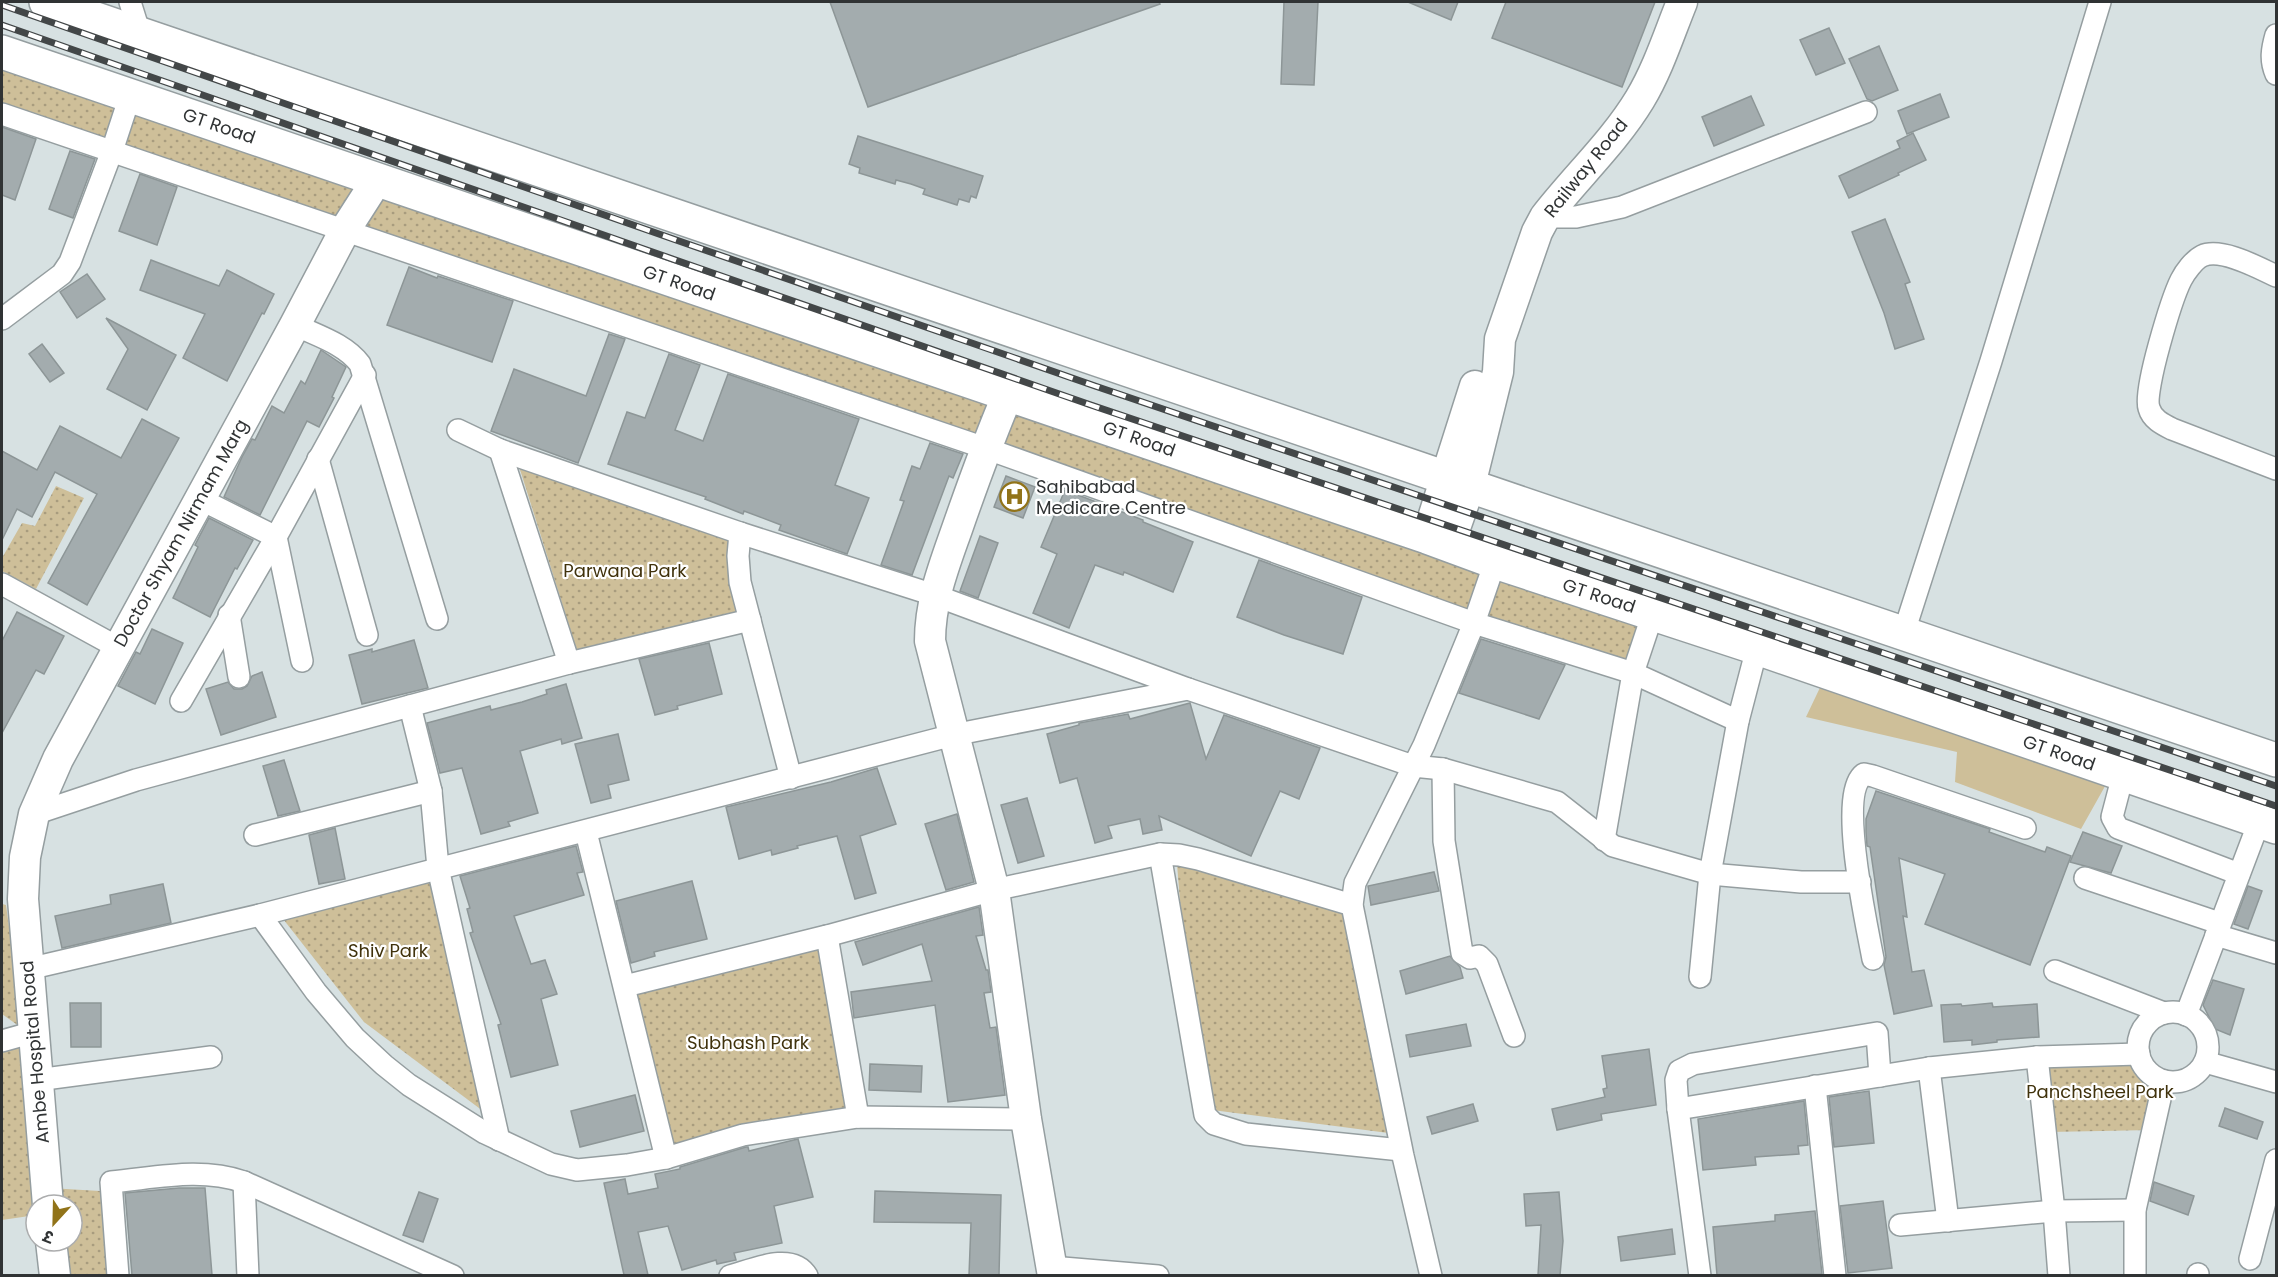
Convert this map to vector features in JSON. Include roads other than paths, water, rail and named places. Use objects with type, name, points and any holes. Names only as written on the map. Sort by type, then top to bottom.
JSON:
[{"type":"highway","points":[[46,2],[2277,760]]},
{"type":"highway","name":"GT Road","points":[[2,52],[1495,562],[1756,648],[2268,825]]},
{"type":"street","points":[[130,2],[140,34]]},
{"type":"street","name":"Railway Road","points":[[1438,541],[1459,481],[1482,365],[1491,348],[1500,339],[1538,232],[1545,217],[1625,121],[1641,98],[1660,59],[1682,2]]},
{"type":"street","points":[[1904,632],[1991,361],[2100,2]]},
{"type":"street","points":[[2277,35],[2272,49],[2272,65],[2277,74]]},
{"type":"street","points":[[2,319],[62,274],[70,262],[130,96]]},
{"type":"street","points":[[1545,217],[1576,217],[1622,207],[1866,112]]},
{"type":"street","points":[[2,114],[986,448],[1474,623],[1633,673],[1738,721]]},
{"type":"street","name":"Doctor Shyam Nirmam Marg","points":[[12,898],[25,857],[34,814],[57,759],[296,325],[345,230],[377,180]]},
{"type":"street","points":[[2277,276],[2234,258],[2217,254],[2202,256],[2189,268],[2180,281],[2155,359],[2147,394],[2149,409],[2157,421],[2172,429],[2277,469]]},
{"type":"street","points":[[296,325],[353,355],[365,375],[437,619]]},
{"type":"street","points":[[181,701],[276,537],[365,375]]},
{"type":"street","points":[[1008,394],[986,448],[934,595],[930,641],[994,890],[1026,1119],[1052,1271],[1158,1275]]},
{"type":"street","points":[[458,430],[500,450],[741,533],[934,595],[1188,689],[1413,766],[1443,769],[1557,802],[1604,840],[1625,851],[1710,874],[1801,882],[1860,882]]},
{"type":"street","points":[[500,450],[569,663]]},
{"type":"street","points":[[318,459],[367,635]]},
{"type":"street","points":[[200,499],[276,537]]},
{"type":"street","points":[[741,533],[738,556],[740,582],[791,778]]},
{"type":"street","points":[[276,537],[302,661]]},
{"type":"street","points":[[1431,1275],[1401,1150],[1352,905],[1355,883],[1424,745],[1474,623],[1495,562]]},
{"type":"street","points":[[2,584],[117,647]]},
{"type":"street","points":[[1604,840],[1633,673],[1653,613]]},
{"type":"street","points":[[229,615],[238,677]]},
{"type":"street","points":[[34,814],[136,780],[569,663],[750,620]]},
{"type":"street","points":[[1700,977],[1710,874],[1738,721],[1756,648]]},
{"type":"street","points":[[28,969],[260,915],[953,735],[1188,689]]},
{"type":"street","points":[[410,706],[431,791],[438,868],[500,1140]]},
{"type":"street","points":[[1443,769],[1444,842],[1462,953],[1470,958],[1479,956],[1484,958],[1514,1036]]},
{"type":"street","points":[[1873,959],[1852,834],[1855,786],[1859,778],[1864,774],[2025,828]]},
{"type":"street","points":[[2123,775],[2112,817],[2118,828],[2239,874]]},
{"type":"street","points":[[255,835],[431,791]]},
{"type":"street","points":[[2186,1015],[2239,874],[2268,825]]},
{"type":"street","points":[[586,832],[666,1158]]},
{"type":"street","points":[[625,986],[827,936],[994,890],[1160,854],[1198,859],[1352,905]]},
{"type":"street","points":[[1160,854],[1205,1115],[1214,1124],[1246,1134],[1401,1150]]},
{"type":"street","points":[[2085,878],[2277,953]]},
{"type":"street","name":"Ambe Hospital Road","points":[[12,898],[28,969],[47,1193]]},
{"type":"street","points":[[260,915],[316,992],[355,1038],[409,1085],[500,1140],[551,1164],[578,1170],[627,1165],[666,1158],[743,1135],[858,1117],[1026,1119]]},
{"type":"street","points":[[827,936],[858,1117]]},
{"type":"street","points":[[2055,971],[2164,1013]]},
{"type":"street","points":[[2175,1012],[2196,1021],[2207,1040],[2208,1051],[2205,1062],[2191,1077],[2182,1081],[2164,1081],[2147,1071],[2139,1054],[2140,1035],[2145,1025],[2164,1013],[2175,1012]]},
{"type":"street","points":[[2,1041],[34,1032]]},
{"type":"street","points":[[1700,1275],[1678,1109],[1676,1080],[1679,1071],[1685,1067],[1878,1033],[1880,1076]]},
{"type":"street","points":[[1678,1109],[1929,1068],[2037,1057],[2139,1054]]},
{"type":"street","points":[[38,1080],[211,1057]]},
{"type":"street","points":[[2037,1057],[2059,1275]]},
{"type":"street","points":[[2205,1062],[2277,1082]]},
{"type":"street","points":[[1929,1068],[1948,1221]]},
{"type":"street","points":[[2135,1275],[2134,1210],[2164,1081]]},
{"type":"street","points":[[1815,1086],[1835,1275]]},
{"type":"street","points":[[2250,1259],[2277,1160]]},
{"type":"street","points":[[118,1275],[111,1182],[204,1173],[223,1175],[244,1182],[453,1275]]},
{"type":"street","points":[[244,1182],[248,1275]]},
{"type":"street","points":[[1900,1225],[2054,1211],[2134,1210]]},
{"type":"street","points":[[52,1253],[55,1275]]},
{"type":"street","points":[[730,1275],[778,1264],[793,1263],[803,1269],[807,1275]]},
{"type":"railway","points":[[2,5],[1095,386],[2276,786]]},
{"type":"railway","points":[[2,25],[1088,404],[2276,806]]},
{"type":"place","name":"Sahibabad Medicare Centre","points":[[1015,497]]},
{"type":"park label","name":"Parwana Park","points":[[625,571]]},
{"type":"park label","name":"Shiv Park","points":[[388,951]]},
{"type":"park label","name":"Subhash Park","points":[[748,1043]]},
{"type":"park label","name":"Panchsheel Park","points":[[2100,1092]]}]
